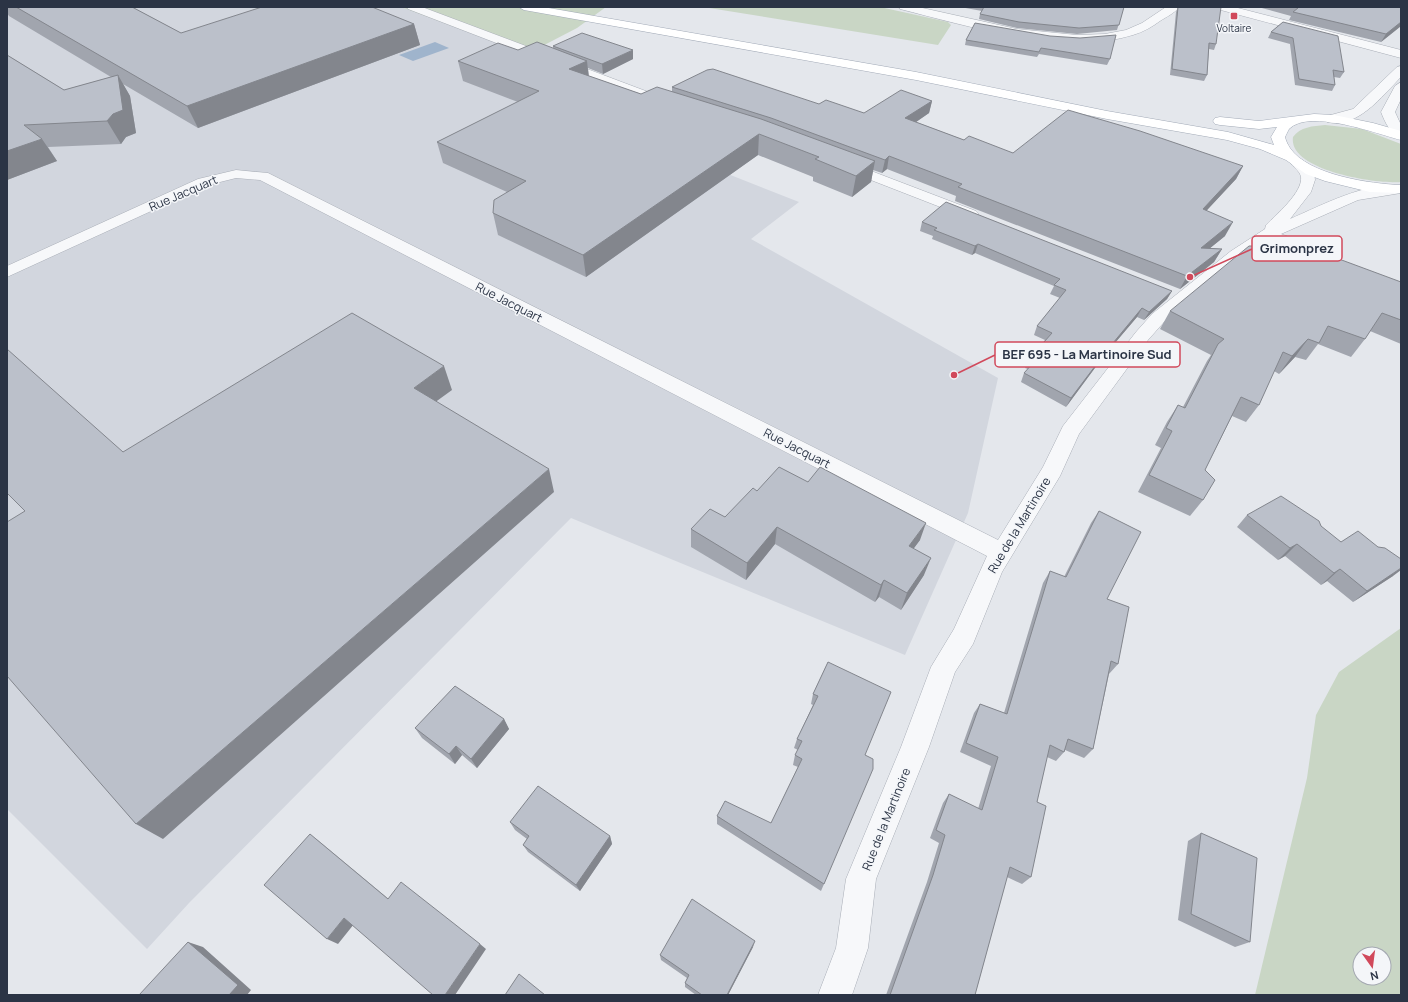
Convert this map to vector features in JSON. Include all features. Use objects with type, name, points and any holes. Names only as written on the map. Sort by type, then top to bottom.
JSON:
[{"type":"main road","points":[[524,7],[916,76],[1107,114],[1228,136],[1265,146],[1293,159],[1315,172],[1349,183],[1374,188],[1399,190]]},
{"type":"main road","points":[[584,7],[925,65]]},
{"type":"main road","points":[[1207,119],[1259,125],[1312,119],[1332,119],[1365,124],[1401,136]]},
{"type":"main road","points":[[1293,159],[1281,147],[1278,133],[1284,126],[1296,121]]},
{"type":"street","points":[[412,7],[686,111]]},
{"type":"street","points":[[904,7],[1024,32],[1086,38],[1111,36],[1130,32],[1142,27],[1174,7]]},
{"type":"street","points":[[1221,7],[1401,54]]},
{"type":"street","points":[[1332,119],[1353,115],[1358,112],[1401,70]]},
{"type":"street","points":[[1401,86],[1388,112],[1392,122],[1401,133]]},
{"type":"street","name":"Rue de la Martinoire","points":[[1267,234],[1306,188],[1308,175],[1293,159]]},
{"type":"street","points":[[832,160],[981,218]]},
{"type":"street","name":"Rue Jacquart","points":[[7,272],[203,182],[236,174],[263,176],[1001,552]]},
{"type":"street","name":"Rue de la Martinoire","points":[[835,995],[852,948],[857,900],[864,873],[915,747],[944,667],[964,636],[986,583],[1001,552],[1052,470],[1072,427],[1175,295],[1267,234],[1353,197],[1373,192],[1399,190]]},
{"type":"street","points":[[1267,234],[1345,264]]},
{"type":"shaded area","points":[[7,7],[401,7],[511,48],[642,140],[799,202],[751,239],[998,378],[968,513],[905,655],[571,518],[189,903],[147,949],[7,809]]},
{"type":"green space","points":[[401,7],[606,7],[577,28],[527,54]]},
{"type":"green space","points":[[703,7],[880,7],[948,22],[951,25],[938,45]]},
{"type":"green space","points":[[1325,125],[1362,129],[1401,144],[1401,182],[1374,181],[1355,178],[1319,167],[1305,159],[1295,149],[1293,137],[1303,129]]},
{"type":"green space","points":[[1401,628],[1401,995],[1255,995],[1307,778],[1316,715],[1339,672]]},
{"type":"water","points":[[435,42],[449,48],[413,61],[399,55]]},
{"type":"building","points":[[16,7],[132,7],[181,33],[262,7],[372,7],[414,24],[187,106]]},
{"type":"building","points":[[984,7],[1124,7],[1119,25],[1079,28],[1019,22],[980,14]]},
{"type":"building","points":[[1178,7],[1221,7],[1216,44],[1209,43],[1207,75],[1172,69]]},
{"type":"building","points":[[1294,7],[1401,7],[1401,22],[1386,34],[1293,12],[1298,8]]},
{"type":"building","points":[[1283,22],[1338,36],[1344,72],[1333,70],[1335,85],[1299,79],[1293,38],[1271,32]]},
{"type":"building","points":[[975,23],[1050,36],[1080,38],[1116,35],[1110,59],[1041,48],[1039,52],[966,40]]},
{"type":"building","points":[[582,33],[633,50],[602,64],[553,46]]},
{"type":"building","points":[[537,42],[587,61],[569,69],[641,94],[657,87],[761,119],[875,161],[856,176],[815,159],[819,157],[759,134],[583,255],[493,213],[494,200],[526,181],[437,142],[539,91],[458,61],[498,43],[518,50]]},
{"type":"building","points":[[7,55],[64,90],[118,75],[123,110],[113,114],[107,121],[24,125],[42,139],[7,151]]},
{"type":"building","points":[[713,69],[819,104],[826,100],[864,113],[901,90],[932,101],[905,118],[964,140],[969,136],[1013,153],[1068,110],[1140,131],[1243,166],[1203,209],[1233,222],[1201,248],[1222,249],[1187,276],[958,187],[962,184],[889,156],[885,160],[771,118],[672,87],[707,70]]},
{"type":"building","points":[[946,202],[1172,291],[1149,312],[1142,308],[1108,349],[1071,398],[1024,373],[1034,362],[1029,359],[1052,333],[1037,326],[1066,290],[1054,285],[1060,279],[978,244],[975,246],[934,230],[937,228],[922,222]]},
{"type":"building","points":[[1249,246],[1301,246],[1401,282],[1401,320],[1382,313],[1365,339],[1328,326],[1319,343],[1308,339],[1292,356],[1283,352],[1259,405],[1241,397],[1205,470],[1215,480],[1203,500],[1149,475],[1172,431],[1166,428],[1178,405],[1185,408],[1218,344],[1224,339],[1170,311]]},
{"type":"building","points":[[352,313],[444,366],[414,388],[549,469],[136,824],[7,676],[7,522],[25,511],[7,493],[7,349],[123,452]]},
{"type":"building","points":[[779,467],[808,482],[820,467],[926,523],[909,546],[931,558],[907,593],[884,580],[881,585],[777,527],[747,563],[691,529],[710,509],[725,517],[753,488],[757,491]]},
{"type":"building","points":[[1281,496],[1319,521],[1321,526],[1341,542],[1358,531],[1378,547],[1385,548],[1401,559],[1401,568],[1367,591],[1340,569],[1334,573],[1297,544],[1290,548],[1247,515]]},
{"type":"building","points":[[1099,511],[1141,532],[1107,599],[1129,607],[1118,664],[1111,661],[1093,749],[1068,739],[1064,752],[1050,745],[1037,802],[1046,806],[1031,877],[1010,867],[975,995],[890,995],[933,875],[945,835],[936,830],[949,794],[982,810],[998,757],[966,743],[980,704],[1007,714],[1050,571],[1066,577]]},
{"type":"building","points":[[828,662],[891,692],[865,755],[873,759],[873,769],[824,884],[717,816],[725,801],[771,823],[802,759],[795,755],[802,741],[797,739],[818,696],[813,694]]},
{"type":"building","points":[[455,686],[504,719],[471,759],[456,746],[449,754],[415,728]]},
{"type":"building","points":[[538,786],[610,836],[576,885],[523,845],[529,836],[510,822]]},
{"type":"building","points":[[1201,833],[1257,858],[1250,942],[1191,914]]},
{"type":"building","points":[[310,834],[388,899],[401,882],[480,944],[445,995],[433,995],[344,918],[327,939],[264,885]]},
{"type":"building","points":[[692,899],[755,941],[727,995],[702,995],[685,983],[689,975],[660,955]]},
{"type":"building","points":[[188,942],[238,985],[229,995],[139,995]]},
{"type":"building","points":[[519,974],[545,995],[505,995]]},
{"type":"place","name":"Voltaire","points":[[1234,16]]},
{"type":"place","name":"Grimonprez","points":[[1190,277]]},
{"type":"place","name":"BEF 695 - La Martinoire Sud","points":[[954,375]]}]
